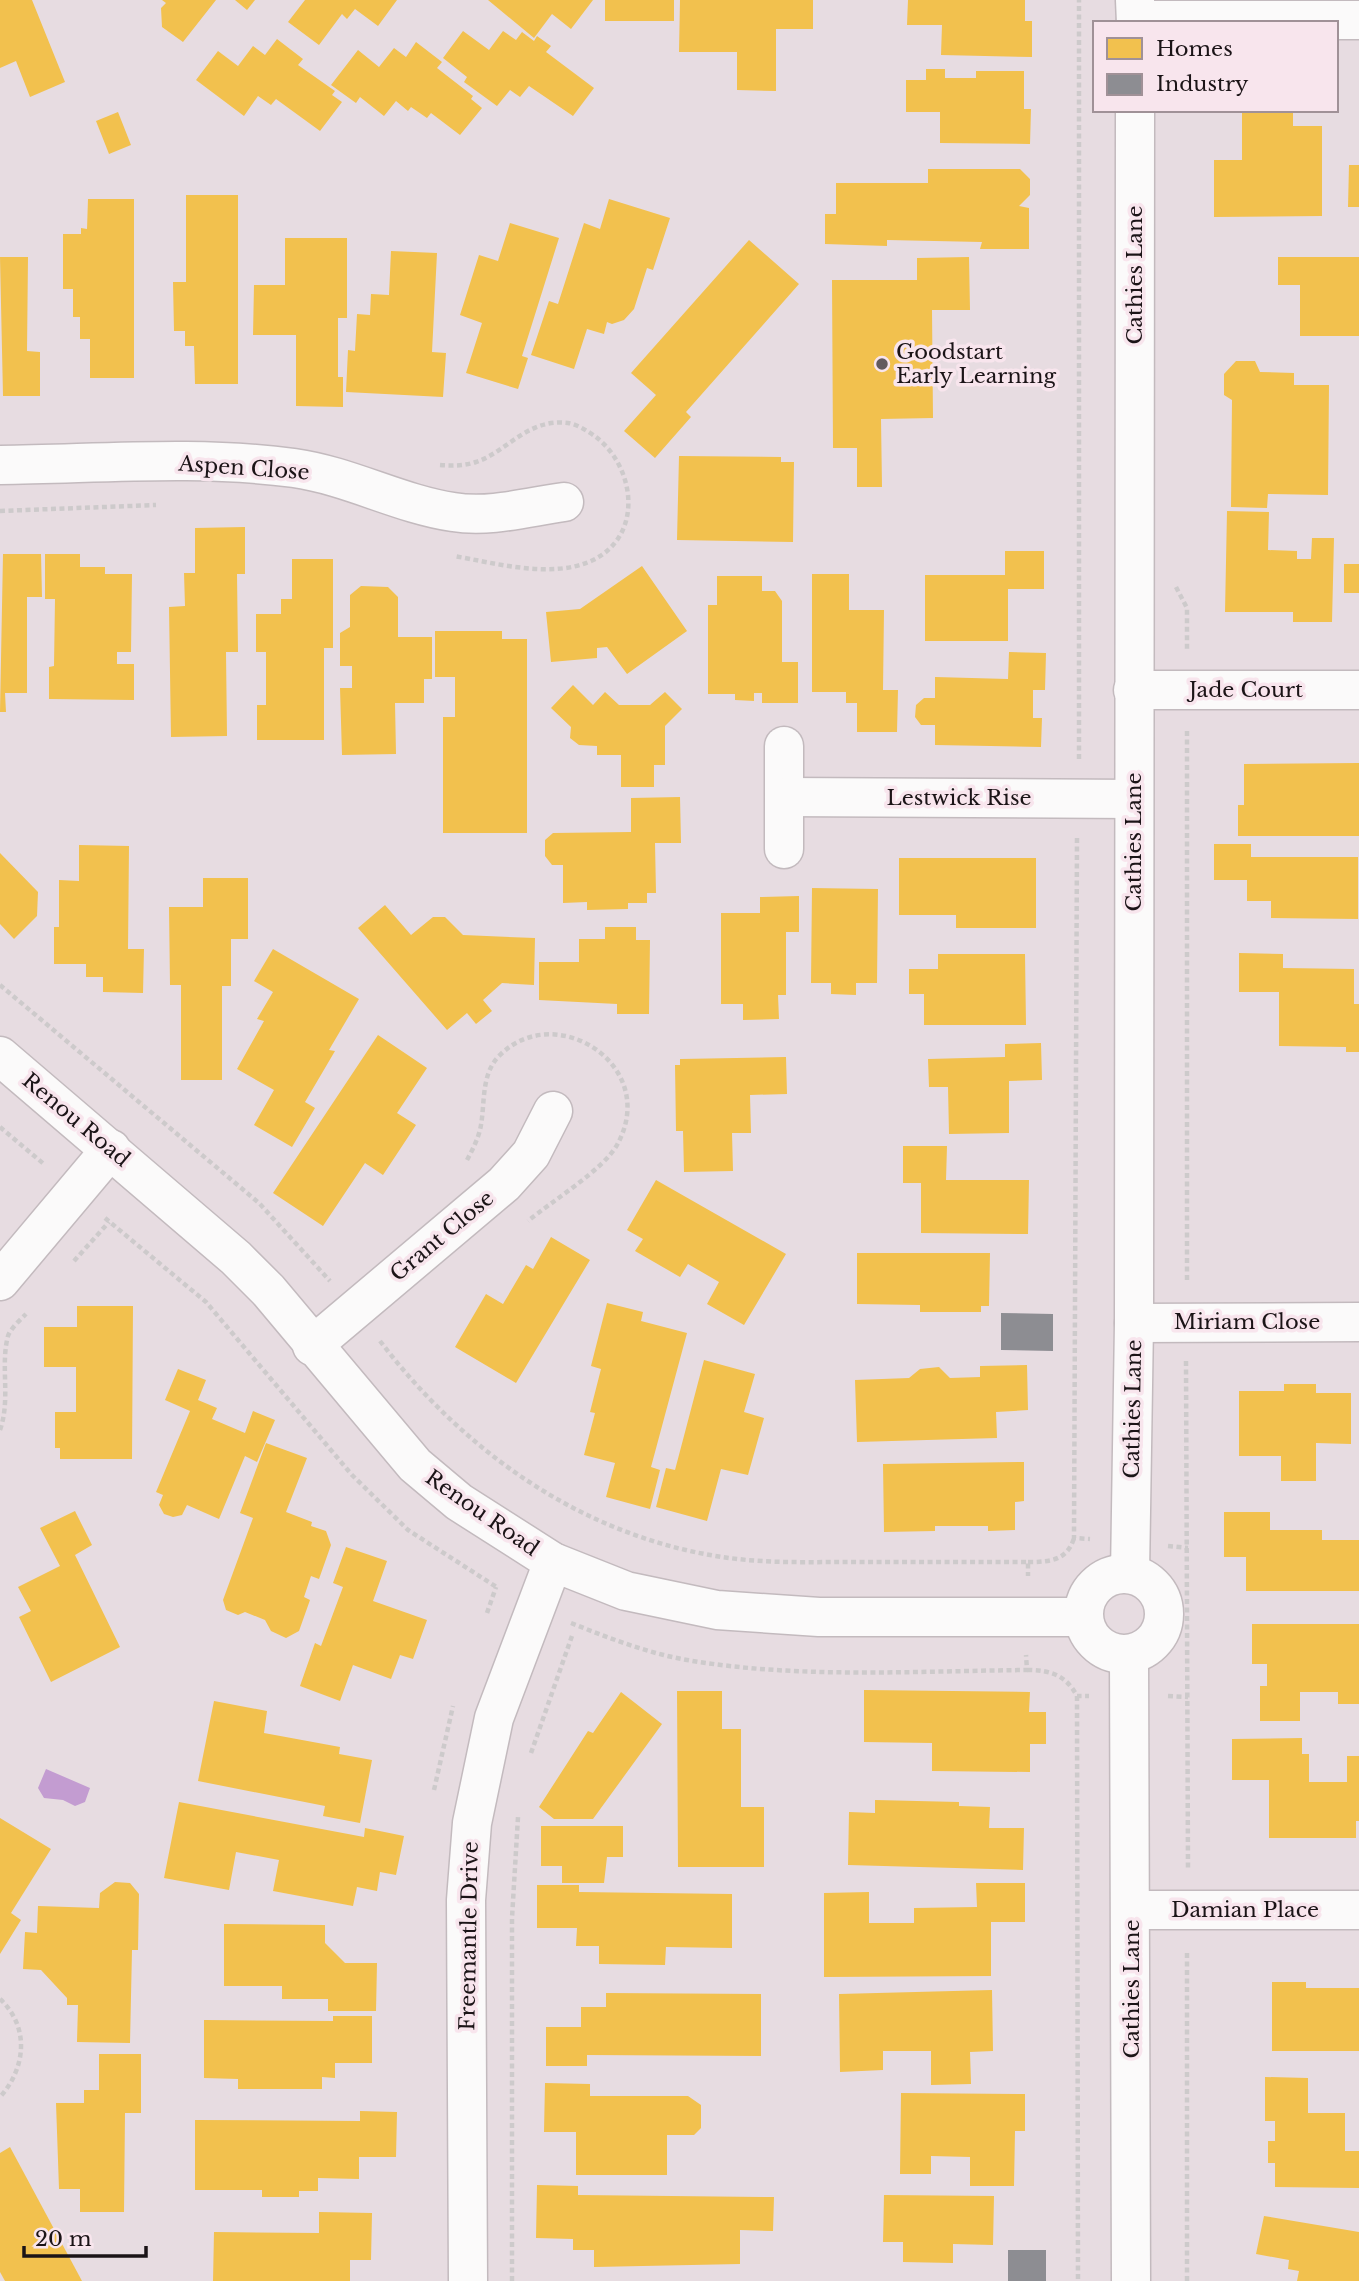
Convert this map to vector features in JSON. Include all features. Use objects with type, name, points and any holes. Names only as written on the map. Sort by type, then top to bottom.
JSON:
[{"type":"street","points":[[1136,14],[1359,20]]},
{"type":"street","name":"Cathies Lane","points":[[1130,1574],[1135,1323],[1135,112]]},
{"type":"street","name":"Aspen Close","points":[[0,465],[223,462],[265,465],[327,474],[454,513],[486,514],[564,502]]},
{"type":"street","name":"Jade Court","points":[[1133,690],[1359,690]]},
{"type":"street","points":[[784,746],[784,849]]},
{"type":"street","name":"Lestwick Rise","points":[[785,797],[1133,799]]},
{"type":"street","name":"Renou Road","points":[[0,1056],[236,1258],[268,1290],[415,1465],[459,1502],[554,1562],[626,1591],[717,1610],[819,1616],[1083,1616]]},
{"type":"street","name":"Grant Close","points":[[313,1346],[504,1184],[531,1154],[553,1111]]},
{"type":"street","points":[[0,1281],[111,1149]]},
{"type":"street","name":"Miriam Close","points":[[1135,1323],[1359,1322]]},
{"type":"street","name":"Freemantle Drive","points":[[468,2281],[466,1900],[470,1837],[494,1718],[554,1562]]},
{"type":"street","points":[[1130,1574],[1142,1578],[1160,1596],[1164,1621],[1152,1644],[1129,1654],[1116,1654],[1093,1641],[1083,1616],[1089,1594],[1096,1585],[1107,1578],[1130,1574]]},
{"type":"street","name":"Cathies Lane","points":[[1129,1654],[1132,1910],[1131,2281]]},
{"type":"street","name":"Damian Place","points":[[1132,1910],[1359,1910]]},
{"type":"path","points":[[1079,0],[1079,766]]},
{"type":"path","points":[[1187,729],[1187,1294]]},
{"type":"path","points":[[375,1333],[420,1390],[479,1447],[545,1494],[661,1545],[747,1560],[1056,1560],[1071,1548],[1074,1538],[1077,830]]},
{"type":"path","points":[[0,985],[259,1203],[334,1285]]},
{"type":"path","points":[[0,1127],[49,1169]]},
{"type":"path","points":[[100,1214],[206,1302],[352,1475],[408,1530],[465,1570],[508,1594]]},
{"type":"path","points":[[73,1262],[109,1222]]},
{"type":"path","points":[[0,1430],[6,1404],[2,1361],[4,1352],[9,1334],[27,1313]]},
{"type":"path","points":[[1186,1356],[1188,1878]]},
{"type":"path","points":[[1074,1538],[1090,1539]]},
{"type":"path","points":[[1028,1562],[1028,1579]]},
{"type":"path","points":[[563,1621],[643,1650],[726,1665],[834,1671],[1041,1670],[1065,1678],[1077,1696],[1078,2281]]},
{"type":"path","points":[[528,1763],[576,1625]]},
{"type":"path","points":[[1026,1649],[1027,1670]]},
{"type":"path","points":[[1077,1696],[1095,1696]]},
{"type":"path","points":[[512,2281],[512,1918],[519,1810]]},
{"type":"path","points":[[1187,1943],[1187,2281]]},
{"type":"path","points":[[0,1999],[11,2009],[23,2050],[18,2068],[0,2097]]},
{"type":"shaded area","points":[[46,1769],[90,1788],[85,1802],[75,1806],[63,1800],[44,1798],[38,1788]]},
{"type":"building: Homes","points":[[0,0],[32,0],[65,82],[30,97],[16,61],[0,68]]},
{"type":"building: Homes","points":[[162,0],[216,0],[183,42],[162,27],[161,8],[166,3]]},
{"type":"building: Homes","points":[[235,0],[255,0],[247,10]]},
{"type":"building: Homes","points":[[305,0],[397,0],[378,26],[355,9],[347,19],[342,14],[319,45],[288,22]]},
{"type":"building: Homes","points":[[488,0],[593,0],[571,29],[552,14],[534,38]]},
{"type":"building: Homes","points":[[605,0],[674,0],[674,21],[605,21]]},
{"type":"building: Homes","points":[[680,0],[813,0],[813,29],[776,29],[776,91],[737,90],[737,52],[679,52]]},
{"type":"building: Homes","points":[[908,0],[1025,0],[1025,21],[1032,21],[1032,57],[941,55],[942,25],[907,25]]},
{"type":"building: Homes","points":[[463,31],[489,50],[503,31],[516,40],[522,32],[534,41],[537,36],[551,46],[546,52],[594,88],[573,116],[529,86],[520,97],[510,90],[497,106],[464,82],[467,77],[443,58]]},
{"type":"building: Homes","points":[[277,39],[303,59],[298,65],[335,91],[332,95],[342,102],[320,131],[276,99],[271,105],[258,96],[244,116],[196,80],[218,51],[238,66],[253,46],[265,55]]},
{"type":"building: Homes","points":[[416,42],[442,62],[437,68],[473,96],[471,99],[482,108],[460,135],[431,113],[427,118],[411,107],[408,111],[396,101],[384,116],[360,97],[356,103],[331,85],[358,50],[379,67],[394,48],[406,57]]},
{"type":"building: Homes","points":[[926,69],[945,69],[945,78],[976,78],[976,71],[1024,71],[1024,109],[1031,109],[1030,144],[940,143],[940,112],[906,112],[906,80],[926,80]]},
{"type":"building: Homes","points":[[118,112],[131,145],[109,154],[96,121]]},
{"type":"building: Homes","points":[[1242,113],[1293,113],[1293,126],[1322,126],[1322,216],[1214,217],[1214,160],[1242,160]]},
{"type":"building: Homes","points":[[1349,165],[1359,165],[1359,207],[1348,207]]},
{"type":"building: Homes","points":[[928,169],[1020,169],[1030,179],[1030,195],[1019,206],[1029,208],[1029,249],[980,249],[982,242],[887,240],[887,246],[825,244],[825,214],[836,214],[836,183],[928,183]]},
{"type":"building: Homes","points":[[186,195],[238,195],[238,384],[195,384],[194,346],[185,346],[185,331],[174,331],[173,282],[186,282]]},
{"type":"building: Homes","points":[[88,199],[134,199],[134,378],[90,378],[90,339],[80,339],[80,317],[73,317],[73,289],[63,289],[63,234],[81,234],[81,228],[87,229]]},
{"type":"building: Homes","points":[[609,199],[670,218],[653,270],[647,268],[634,309],[624,320],[612,324],[607,322],[604,334],[587,329],[574,369],[531,355],[549,301],[558,304],[584,223],[600,229]]},
{"type":"building: Homes","points":[[510,223],[559,238],[522,356],[528,358],[518,389],[466,373],[482,323],[460,315],[479,255],[498,261]]},
{"type":"building: Homes","points":[[285,238],[347,238],[347,318],[338,318],[338,377],[343,377],[343,407],[296,406],[296,335],[253,335],[254,285],[285,285]]},
{"type":"building: Homes","points":[[749,240],[799,284],[686,412],[691,417],[655,458],[624,431],[656,395],[631,373]]},
{"type":"building: Homes","points":[[391,251],[437,253],[432,352],[446,353],[443,397],[346,392],[348,350],[355,351],[357,314],[370,315],[371,294],[389,295]]},
{"type":"building: Homes","points":[[0,257],[28,257],[27,351],[40,352],[40,396],[3,396]]},
{"type":"building: Homes","name":"Goodstart Early Learning","points":[[969,257],[970,310],[932,310],[933,418],[881,419],[882,487],[857,487],[857,448],[833,448],[832,280],[917,280],[917,258]]},
{"type":"building: Homes","points":[[1278,257],[1359,257],[1359,336],[1300,336],[1300,285],[1278,285]]},
{"type":"building: Homes","points":[[1236,361],[1255,361],[1260,372],[1294,373],[1294,385],[1329,385],[1328,495],[1268,494],[1267,508],[1231,507],[1232,400],[1224,395],[1224,374]]},
{"type":"building: Homes","points":[[679,456],[781,457],[781,462],[794,462],[793,542],[677,540]]},
{"type":"building: Homes","points":[[1227,511],[1269,512],[1268,550],[1297,551],[1297,559],[1311,559],[1312,538],[1334,538],[1332,622],[1293,622],[1293,612],[1225,612]]},
{"type":"building: Homes","points":[[245,527],[245,574],[237,574],[238,652],[226,652],[227,736],[171,737],[169,607],[185,606],[184,573],[195,573],[195,528]]},
{"type":"building: Homes","points":[[1005,551],[1044,551],[1044,589],[1008,589],[1008,641],[925,641],[925,575],[1005,575]]},
{"type":"building: Homes","points":[[3,554],[41,554],[42,597],[27,597],[27,693],[5,693],[6,712],[0,712]]},
{"type":"building: Homes","points":[[45,554],[80,554],[80,567],[105,567],[105,574],[132,574],[131,652],[117,652],[117,664],[134,664],[134,700],[49,699],[49,667],[54,666],[55,599],[45,599]]},
{"type":"building: Homes","points":[[292,559],[333,559],[333,648],[324,648],[324,740],[257,740],[257,705],[266,705],[266,652],[256,652],[256,614],[281,614],[281,599],[292,599]]},
{"type":"building: Homes","points":[[1344,564],[1359,564],[1359,593],[1344,593]]},
{"type":"building: Homes","points":[[642,566],[687,631],[627,674],[607,647],[597,648],[597,658],[551,662],[546,612],[580,609]]},
{"type":"building: Homes","points":[[812,574],[849,574],[849,610],[884,610],[883,690],[898,690],[897,732],[857,732],[857,703],[846,703],[846,692],[812,692]]},
{"type":"building: Homes","points":[[717,576],[762,576],[762,591],[775,591],[782,601],[782,662],[798,662],[798,703],[762,703],[762,693],[754,693],[754,701],[735,700],[735,694],[708,694],[708,605],[717,605]]},
{"type":"building: Homes","points":[[361,586],[388,587],[398,597],[398,637],[432,637],[432,679],[424,679],[424,703],[395,703],[396,754],[342,755],[340,688],[352,688],[352,666],[340,666],[340,633],[350,627],[350,595]]},
{"type":"building: Homes","points":[[435,631],[502,631],[502,639],[527,639],[527,833],[443,833],[443,717],[455,717],[455,677],[435,677]]},
{"type":"building: Homes","points":[[1009,652],[1046,653],[1045,690],[1033,690],[1033,718],[1042,718],[1041,747],[935,745],[935,725],[921,725],[915,717],[916,705],[924,698],[935,698],[935,677],[1008,679]]},
{"type":"building: Homes","points":[[573,685],[593,705],[605,692],[619,705],[650,705],[665,692],[682,709],[665,726],[665,765],[654,765],[654,787],[621,787],[621,755],[597,755],[597,746],[579,745],[570,738],[571,727],[551,708]]},
{"type":"building: Homes","points":[[1359,763],[1359,836],[1238,836],[1238,805],[1244,805],[1244,764]]},
{"type":"building: Homes","points":[[680,797],[681,843],[655,843],[656,893],[647,893],[647,903],[628,903],[628,909],[587,910],[587,902],[563,903],[563,865],[552,865],[545,856],[545,840],[553,833],[631,832],[631,798]]},
{"type":"building: Homes","points":[[1214,844],[1251,844],[1251,857],[1358,857],[1358,919],[1271,918],[1271,901],[1247,901],[1247,880],[1214,880]]},
{"type":"building: Homes","points":[[79,845],[129,846],[128,949],[144,949],[143,993],[103,992],[103,977],[86,977],[86,964],[54,964],[54,927],[59,927],[59,880],[79,881]]},
{"type":"building: Homes","points":[[0,853],[38,892],[37,916],[14,939],[0,924]]},
{"type":"building: Homes","points":[[899,858],[1036,858],[1036,928],[956,928],[956,915],[899,915]]},
{"type":"building: Homes","points":[[203,878],[248,878],[248,939],[231,939],[231,986],[222,986],[222,1080],[181,1080],[181,985],[170,985],[169,907],[203,907]]},
{"type":"building: Homes","points":[[812,888],[878,889],[877,983],[856,983],[856,995],[831,994],[831,983],[811,983]]},
{"type":"building: Homes","points":[[799,896],[799,932],[786,932],[786,995],[778,995],[779,1019],[743,1020],[743,1004],[721,1004],[721,913],[760,913],[760,897]]},
{"type":"building: Homes","points":[[385,905],[411,935],[433,917],[445,917],[463,935],[535,938],[534,985],[502,983],[483,1000],[492,1011],[476,1024],[467,1013],[447,1030],[358,928]]},
{"type":"building: Homes","points":[[605,927],[636,927],[636,940],[650,940],[649,1014],[617,1014],[617,1004],[539,1000],[539,962],[579,962],[579,939],[605,939]]},
{"type":"building: Homes","points":[[273,949],[359,999],[329,1050],[335,1051],[305,1102],[315,1108],[292,1147],[254,1125],[274,1090],[237,1069],[264,1021],[257,1019],[273,992],[254,981]]},
{"type":"building: Homes","points":[[1239,953],[1283,954],[1283,968],[1354,969],[1354,1004],[1359,1004],[1359,1052],[1346,1052],[1346,1047],[1279,1046],[1279,992],[1239,992]]},
{"type":"building: Homes","points":[[938,954],[1025,954],[1026,1025],[924,1025],[924,994],[909,994],[909,969],[938,969]]},
{"type":"building: Homes","points":[[378,1035],[427,1068],[397,1113],[416,1125],[383,1175],[365,1163],[323,1226],[273,1193]]},
{"type":"building: Homes","points":[[1041,1043],[1042,1080],[1009,1081],[1009,1133],[949,1134],[948,1087],[929,1087],[928,1059],[1005,1057],[1005,1044]]},
{"type":"building: Homes","points":[[786,1057],[787,1094],[750,1095],[751,1133],[732,1133],[733,1171],[684,1172],[683,1131],[676,1131],[675,1065],[680,1065],[680,1059]]},
{"type":"building: Homes","points":[[903,1146],[947,1146],[946,1180],[1029,1180],[1028,1234],[921,1233],[921,1183],[903,1183]]},
{"type":"building: Homes","points":[[656,1180],[786,1254],[744,1325],[707,1304],[719,1282],[688,1264],[680,1277],[635,1251],[643,1239],[627,1230]]},
{"type":"building: Homes","points":[[551,1237],[590,1260],[516,1383],[455,1347],[486,1294],[503,1304],[526,1265],[533,1269]]},
{"type":"building: Homes","points":[[857,1253],[990,1253],[989,1306],[981,1306],[981,1312],[920,1312],[920,1305],[857,1304]]},
{"type":"building: Homes","points":[[607,1303],[643,1312],[641,1321],[687,1333],[651,1467],[660,1470],[650,1509],[606,1497],[615,1463],[584,1455],[595,1413],[590,1412],[601,1369],[591,1366]]},
{"type":"building: Homes","points":[[77,1306],[133,1306],[132,1459],[60,1459],[60,1448],[55,1448],[55,1412],[76,1412],[76,1367],[44,1367],[44,1327],[77,1327]]},
{"type":"building: Homes","points":[[704,1360],[755,1374],[744,1412],[764,1418],[748,1475],[721,1469],[707,1521],[656,1507],[666,1468],[675,1470]]},
{"type":"building: Homes","points":[[1027,1365],[1028,1410],[996,1412],[997,1438],[857,1442],[855,1380],[909,1378],[920,1369],[939,1367],[950,1378],[980,1377],[980,1366]]},
{"type":"building: Homes","points":[[178,1369],[206,1380],[198,1400],[217,1408],[212,1419],[245,1433],[253,1411],[275,1420],[257,1462],[245,1456],[219,1519],[187,1505],[182,1515],[173,1517],[164,1514],[159,1505],[163,1495],[156,1492],[190,1411],[165,1400]]},
{"type":"building: Homes","points":[[1284,1384],[1316,1384],[1316,1393],[1351,1393],[1351,1444],[1316,1443],[1316,1481],[1281,1481],[1281,1456],[1239,1456],[1239,1391],[1284,1391]]},
{"type":"building: Homes","points":[[266,1443],[307,1458],[286,1512],[312,1522],[311,1526],[326,1531],[331,1545],[319,1579],[311,1576],[304,1597],[310,1600],[299,1631],[286,1638],[271,1631],[265,1620],[245,1612],[238,1615],[226,1610],[223,1600],[253,1518],[240,1513]]},
{"type":"building: Homes","points":[[1024,1462],[1024,1501],[1015,1502],[1015,1530],[988,1531],[988,1526],[935,1526],[935,1531],[884,1532],[883,1464]]},
{"type":"building: Homes","points":[[75,1511],[92,1545],[75,1555],[120,1647],[51,1682],[19,1617],[31,1611],[18,1587],[60,1566],[40,1528]]},
{"type":"building: Homes","points":[[1224,1512],[1270,1512],[1270,1530],[1322,1530],[1322,1540],[1359,1540],[1359,1591],[1246,1591],[1246,1557],[1224,1557]]},
{"type":"building: Homes","points":[[346,1547],[387,1561],[373,1601],[427,1620],[413,1659],[400,1655],[391,1679],[353,1665],[340,1701],[300,1686],[315,1643],[321,1646],[343,1587],[333,1583]]},
{"type":"building: Homes","points":[[1252,1624],[1359,1624],[1359,1704],[1338,1704],[1338,1692],[1300,1692],[1300,1721],[1260,1721],[1260,1686],[1267,1686],[1267,1664],[1252,1664]]},
{"type":"building: Homes","points":[[864,1690],[1030,1692],[1029,1712],[1046,1712],[1046,1744],[1030,1744],[1030,1772],[932,1771],[932,1743],[864,1742]]},
{"type":"building: Homes","points":[[677,1691],[722,1691],[722,1729],[741,1729],[741,1807],[764,1807],[764,1867],[678,1867]]},
{"type":"building: Homes","points":[[621,1692],[662,1724],[593,1819],[554,1819],[539,1807],[588,1731],[593,1733]]},
{"type":"building: Homes","points":[[214,1701],[267,1711],[264,1733],[340,1747],[339,1754],[372,1760],[360,1823],[323,1816],[325,1806],[198,1781]]},
{"type":"building: Homes","points":[[1302,1738],[1302,1754],[1309,1754],[1309,1782],[1347,1782],[1347,1756],[1359,1756],[1359,1821],[1356,1821],[1356,1838],[1269,1838],[1269,1780],[1232,1780],[1232,1739]]},
{"type":"building: Homes","points":[[875,1800],[959,1802],[959,1806],[990,1807],[989,1828],[1024,1828],[1023,1870],[848,1865],[849,1812],[875,1813]]},
{"type":"building: Homes","points":[[179,1802],[364,1837],[365,1828],[404,1836],[396,1875],[380,1872],[377,1891],[357,1887],[353,1906],[273,1891],[279,1860],[236,1852],[229,1890],[164,1878]]},
{"type":"building: Homes","points":[[0,1818],[51,1849],[11,1913],[21,1920],[0,1954]]},
{"type":"building: Homes","points":[[541,1826],[623,1826],[623,1857],[607,1857],[604,1883],[562,1883],[562,1866],[541,1866]]},
{"type":"building: Homes","points":[[115,1882],[130,1883],[139,1894],[138,1950],[132,1950],[130,2043],[77,2042],[78,2005],[67,2005],[67,1998],[41,1970],[23,1969],[25,1932],[37,1933],[38,1906],[99,1908],[100,1893]]},
{"type":"building: Homes","points":[[976,1883],[1025,1883],[1025,1922],[991,1922],[991,1976],[824,1977],[824,1893],[869,1892],[869,1923],[914,1923],[914,1908],[977,1907]]},
{"type":"building: Homes","points":[[537,1885],[579,1885],[579,1892],[732,1894],[732,1948],[666,1947],[665,1965],[599,1964],[599,1946],[576,1946],[577,1928],[537,1928]]},
{"type":"building: Homes","points":[[224,1924],[325,1925],[325,1943],[345,1963],[377,1963],[376,2011],[328,2011],[328,1999],[282,1999],[282,1986],[224,1986]]},
{"type":"building: Homes","points":[[1272,1982],[1306,1982],[1306,1988],[1359,1988],[1359,2051],[1272,2051]]},
{"type":"building: Homes","points":[[992,1990],[993,2051],[970,2052],[971,2084],[931,2085],[931,2051],[883,2051],[883,2070],[840,2072],[839,1994]]},
{"type":"building: Homes","points":[[606,1993],[761,1994],[761,2056],[587,2055],[587,2066],[546,2066],[546,2027],[581,2027],[581,2007],[606,2007]]},
{"type":"building: Homes","points":[[333,2016],[372,2016],[372,2063],[335,2063],[335,2078],[322,2077],[322,2089],[238,2089],[238,2079],[204,2078],[204,2020],[333,2021]]},
{"type":"building: Homes","points":[[99,2054],[141,2054],[141,2113],[125,2113],[124,2212],[80,2212],[80,2189],[59,2189],[56,2103],[84,2103],[84,2090],[99,2090]]},
{"type":"building: Homes","points":[[1265,2077],[1308,2078],[1308,2113],[1345,2113],[1345,2151],[1359,2151],[1359,2188],[1275,2187],[1275,2163],[1268,2163],[1268,2141],[1275,2141],[1275,2121],[1265,2121]]},
{"type":"building: Homes","points":[[545,2083],[590,2084],[590,2096],[688,2096],[701,2105],[701,2128],[694,2135],[667,2135],[667,2175],[576,2175],[576,2132],[544,2132]]},
{"type":"building: Homes","points":[[901,2093],[1025,2094],[1025,2131],[1015,2131],[1014,2186],[970,2186],[970,2157],[931,2156],[931,2174],[900,2174]]},
{"type":"building: Homes","points":[[360,2111],[397,2112],[396,2157],[359,2157],[359,2179],[318,2178],[318,2191],[299,2191],[299,2197],[262,2197],[262,2190],[195,2190],[195,2120],[360,2121]]},
{"type":"building: Homes","points":[[10,2147],[82,2281],[5,2281],[0,2272],[0,2153]]},
{"type":"building: Homes","points":[[537,2185],[578,2186],[578,2195],[774,2197],[773,2231],[740,2230],[740,2264],[594,2267],[594,2250],[573,2250],[573,2239],[536,2238]]},
{"type":"building: Homes","points":[[884,2195],[994,2196],[993,2245],[953,2244],[953,2263],[903,2262],[903,2242],[883,2242]]},
{"type":"building: Homes","points":[[319,2212],[372,2213],[371,2260],[350,2260],[350,2281],[213,2281],[214,2232],[319,2233]]},
{"type":"building: Homes","points":[[1264,2216],[1359,2232],[1359,2281],[1297,2281],[1299,2271],[1288,2269],[1289,2260],[1256,2254]]},
{"type":"building: Industry","points":[[1001,1313],[1053,1314],[1053,1351],[1001,1350]]},
{"type":"building: Industry","points":[[1008,2250],[1046,2250],[1046,2281],[1008,2281]]},
{"type":"place","name":"Goodstart Early Learning","points":[[882,364]]}]
